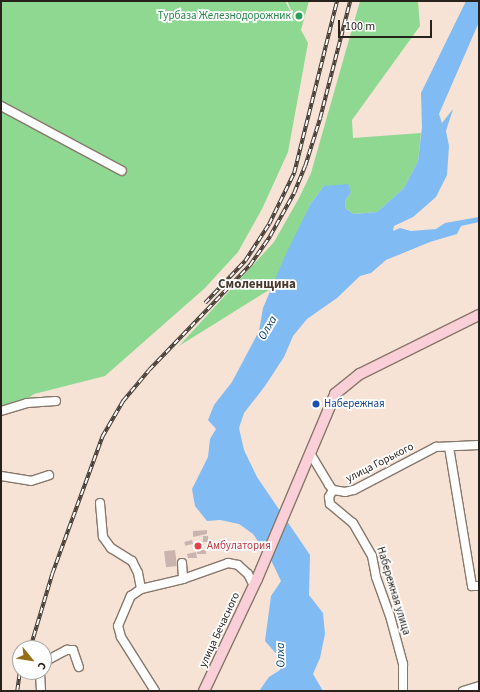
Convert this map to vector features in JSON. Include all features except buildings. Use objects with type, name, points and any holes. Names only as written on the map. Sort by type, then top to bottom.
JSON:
[{"type":"main road","name":"улица Бечасного","points":[[204,691],[256,583],[296,490],[328,405],[342,388],[360,374],[479,315]]},
{"type":"street","points":[[1,106],[122,171]]},
{"type":"street","points":[[1,411],[27,403],[56,401]]},
{"type":"street","name":"улица Горького","points":[[333,490],[345,492],[354,490],[436,447],[479,445]]},
{"type":"street","points":[[449,447],[472,586],[479,586]]},
{"type":"street","points":[[310,453],[333,490]]},
{"type":"street","points":[[1,476],[31,481],[49,475]]},
{"type":"street","name":"Набережная улица","points":[[333,490],[329,497],[330,504],[353,523],[372,556],[376,577],[390,616],[403,664],[403,691]]},
{"type":"street","points":[[100,503],[103,537],[111,548],[132,561],[138,573],[141,588]]},
{"type":"street","points":[[182,563],[183,580]]},
{"type":"street","points":[[155,691],[131,656],[118,626],[131,596],[141,588],[183,580],[228,563],[238,565],[256,583]]},
{"type":"street","points":[[52,658],[66,650],[73,650],[79,668]]},
{"type":"street","points":[[40,680],[41,691]]},
{"type":"street","points":[[463,691],[479,686]]},
{"type":"green space","points":[[1,1],[285,1],[295,19],[287,1],[309,1],[301,30],[308,43],[288,152],[262,209],[238,252],[205,288],[105,376],[34,394],[8,412],[1,413]]},
{"type":"green space","points":[[360,1],[418,1],[420,26],[352,120],[353,138],[421,133],[418,161],[404,188],[377,212],[354,214],[346,209],[345,201],[351,192],[324,186],[311,203],[272,288],[179,346],[274,242],[299,198],[311,173]]},
{"type":"water","name":"Олха","points":[[466,1],[479,1],[479,22],[439,114],[442,123],[453,109],[446,131],[449,146],[447,175],[436,197],[413,217],[394,226],[393,231],[400,228],[411,231],[436,229],[445,223],[479,217],[479,222],[461,226],[457,234],[430,242],[386,260],[371,273],[360,276],[337,298],[307,319],[293,336],[284,357],[265,386],[244,413],[239,428],[244,450],[257,477],[310,555],[309,595],[323,613],[325,634],[320,658],[313,674],[323,691],[259,691],[269,677],[280,670],[279,657],[265,641],[271,596],[281,581],[271,560],[253,534],[239,524],[220,520],[207,521],[195,506],[192,489],[208,457],[210,439],[216,429],[208,420],[214,405],[232,382],[259,331],[263,308],[285,256],[311,203],[324,186],[348,184],[351,192],[345,201],[346,209],[354,214],[377,212],[404,188],[418,161],[422,127],[421,93]]},
{"type":"railway","points":[[205,303],[245,261],[269,224],[294,173],[337,1]]},
{"type":"railway","points":[[32,640],[52,574],[102,437],[123,401],[149,370],[250,265],[270,236],[294,193],[305,166],[320,118],[350,1]]},
{"type":"railway","points":[[17,691],[18,680]]},
{"type":"place","name":"Турбаза Железнодорожник","points":[[299,16]]},
{"type":"place","name":"Набережная","points":[[316,404]]},
{"type":"place","name":"Амбулатория","points":[[198,546]]},
{"type":"district","name":"Смоленщина","points":[[257,284]]}]
